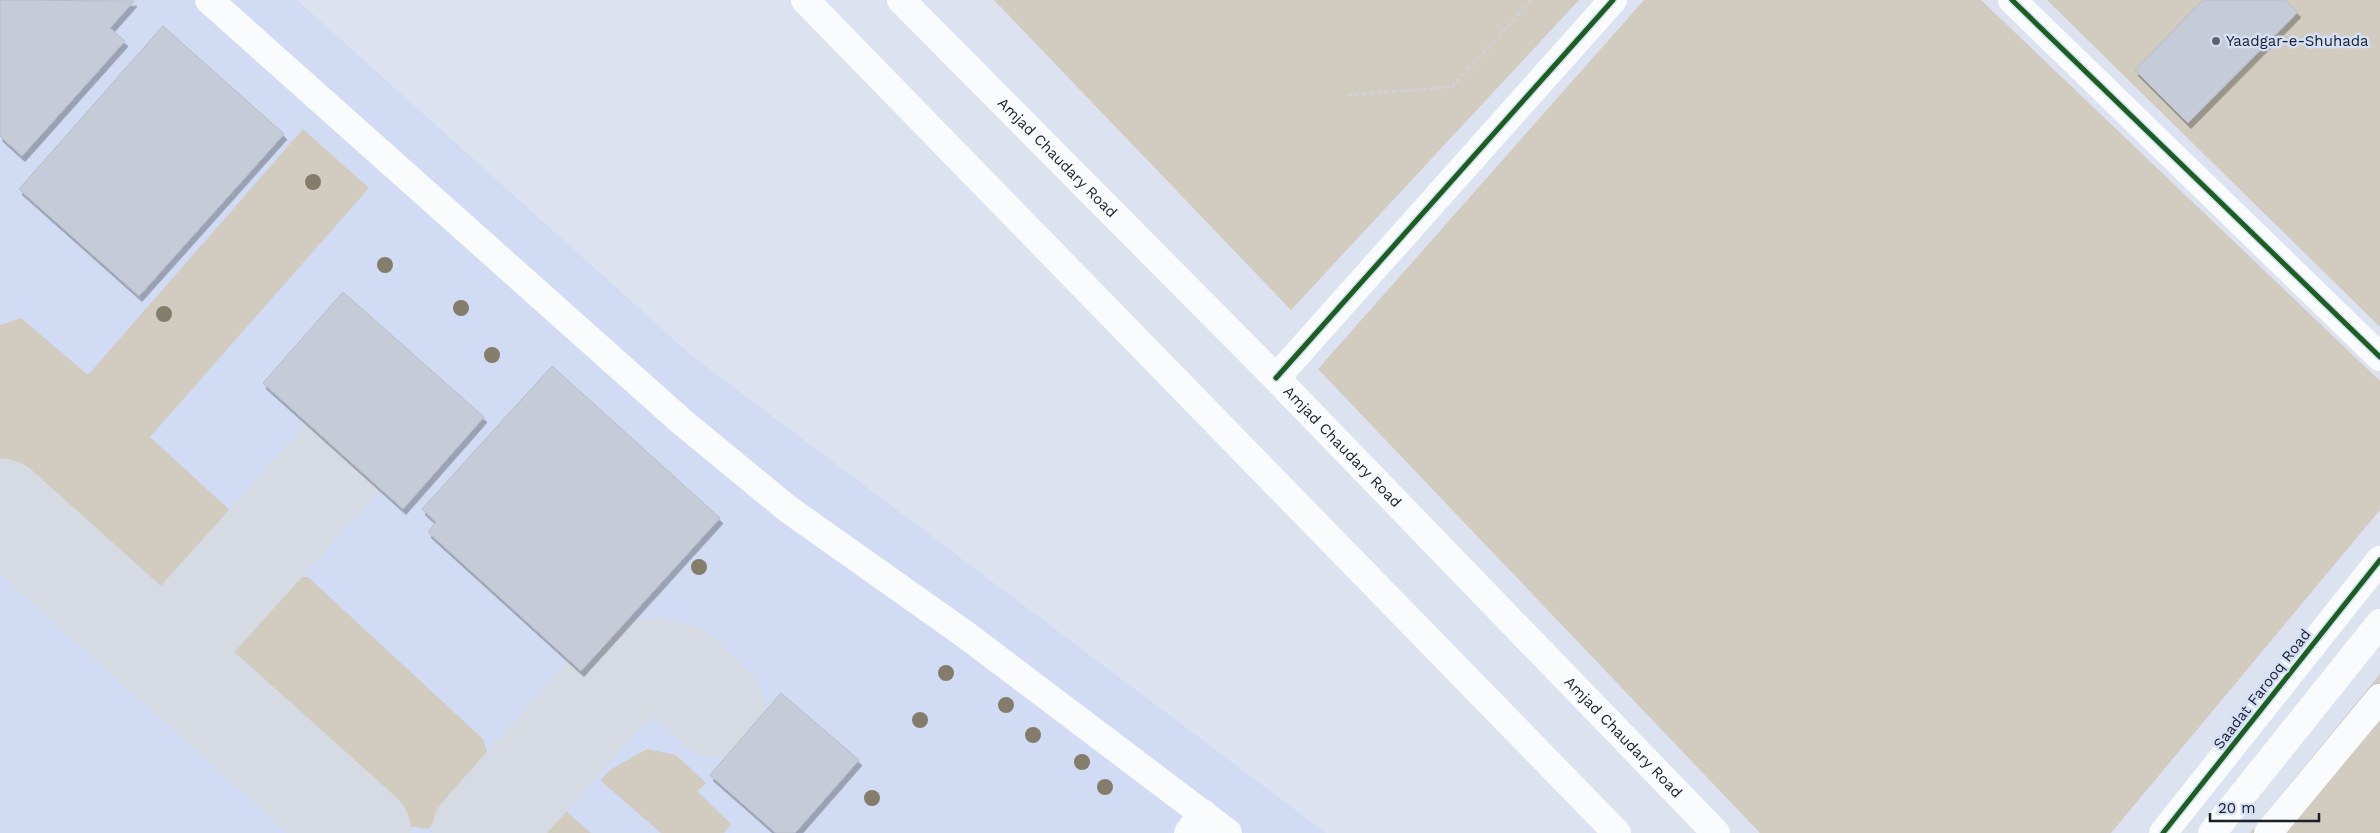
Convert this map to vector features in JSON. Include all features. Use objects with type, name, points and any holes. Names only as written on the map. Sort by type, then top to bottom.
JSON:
[{"type":"main road","points":[[209,0],[674,415],[788,509],[966,635],[1195,823],[1228,833]]},
{"type":"main road","points":[[805,0],[1617,833]]},
{"type":"main road","name":"Amjad Chaudary Road","points":[[901,0],[1276,378],[1716,833]]},
{"type":"main road","points":[[1276,378],[1613,0]]},
{"type":"main road","points":[[2012,0],[2380,357]]},
{"type":"main road","name":"Saadat Farooq Road","points":[[2163,833],[2380,560]]},
{"type":"main road","points":[[2212,833],[2380,623]]},
{"type":"main road","points":[[2268,833],[2380,698]]},
{"type":"path","points":[[1347,95],[1452,87],[1532,0]]},
{"type":"shaded area","points":[[0,0],[297,0],[692,356],[1326,833],[0,833]]},
{"type":"shaded area","points":[[994,0],[1579,0],[1291,310]]},
{"type":"shaded area","points":[[1644,0],[1981,0],[2380,381],[2380,510],[2111,833],[1760,833],[1318,369]]},
{"type":"shaded area","points":[[2047,0],[2380,0],[2380,327]]},
{"type":"shaded area","points":[[303,129],[369,188],[150,437],[234,514],[165,593],[144,588],[0,459],[0,325],[21,318],[88,375]]},
{"type":"shaded area","points":[[288,577],[308,577],[483,739],[490,761],[428,829],[406,826],[234,664],[232,645]]},
{"type":"shaded area","points":[[2380,674],[2380,833],[2250,833]]},
{"type":"shaded area","points":[[647,749],[676,755],[706,783],[697,791],[731,824],[724,833],[661,833],[600,780],[610,770]]},
{"type":"shaded area","points":[[565,810],[591,833],[545,833]]},
{"type":"building","points":[[0,0],[134,1],[110,28],[125,41],[22,156],[0,136]]},
{"type":"building","name":"Yaadgar-e-Shuhada","points":[[2203,0],[2285,0],[2298,12],[2188,123],[2135,70]]},
{"type":"building","points":[[163,26],[284,134],[139,296],[19,189]]},
{"type":"building","points":[[343,292],[484,417],[403,509],[263,383]]},
{"type":"building","points":[[552,366],[720,518],[581,671],[428,532],[436,522],[422,509]]},
{"type":"building","points":[[781,693],[859,760],[795,833],[776,833],[710,775]]},
{"type":"taxiway","points":[[144,636],[170,641],[184,634],[338,463]]},
{"type":"taxiway","points":[[0,508],[362,833]]},
{"type":"taxiway","points":[[481,833],[608,690],[630,673],[654,668],[680,673],[715,707]]},
{"type":"cycle path","points":[[1276,378],[1613,0]]},
{"type":"cycle path","points":[[2012,0],[2380,357]]},
{"type":"cycle path","points":[[2163,833],[2380,560]]},
{"type":"place","name":"Yaadgar-e-Shuhada","points":[[2216,41]]}]
